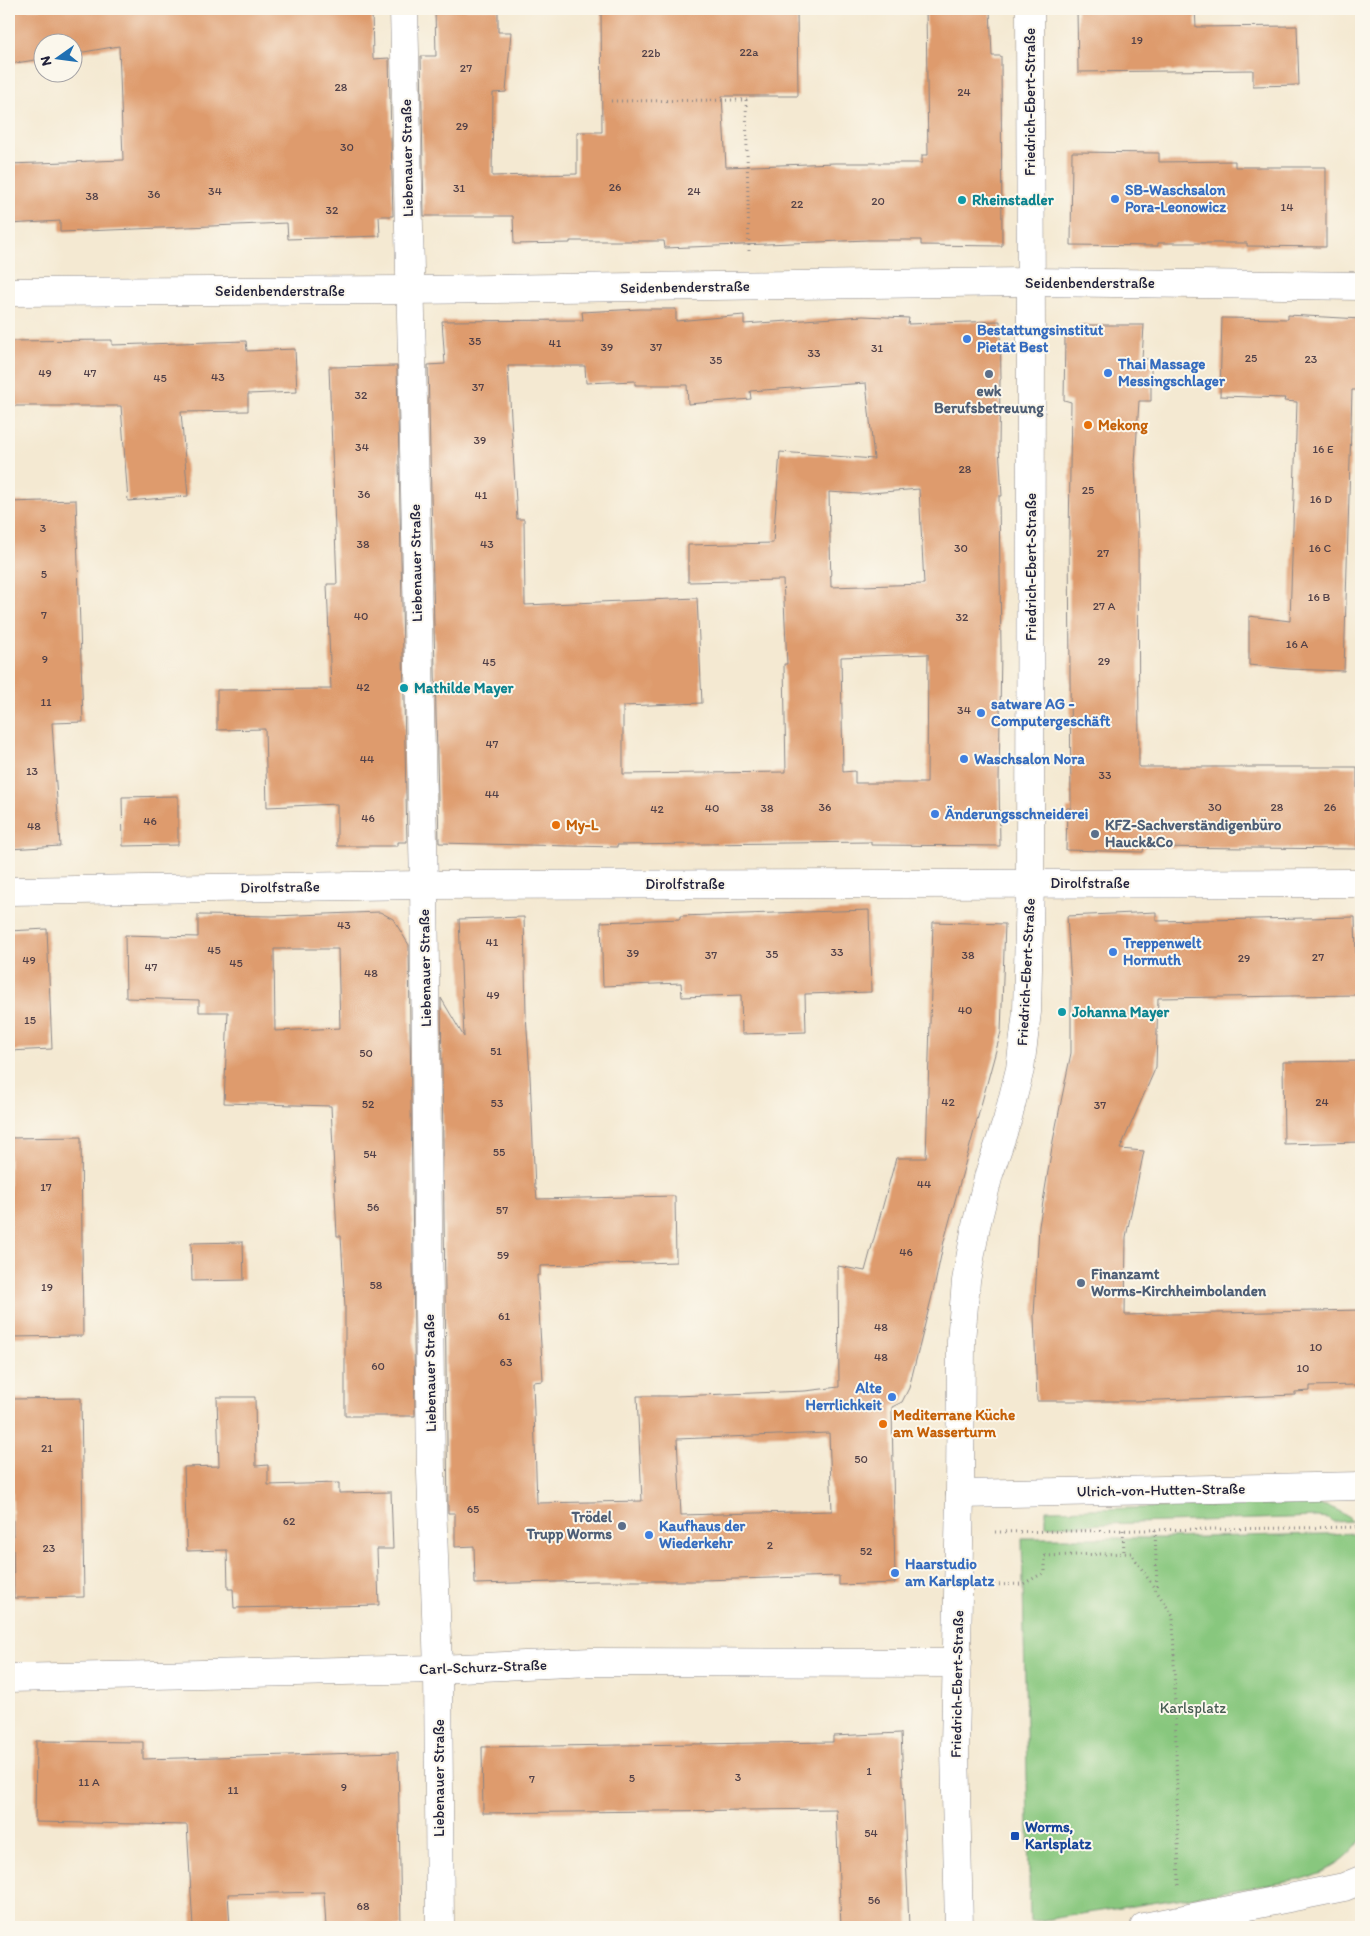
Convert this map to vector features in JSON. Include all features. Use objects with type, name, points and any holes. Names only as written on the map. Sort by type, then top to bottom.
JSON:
[{"type":"street","name":"Liebenauer Straße","points":[[404,9],[424,885],[431,1473],[438,1669],[440,1927]]},
{"type":"street","name":"Friedrich-Ebert-Straße","points":[[959,1927],[956,1748],[961,1341],[966,1281],[976,1226],[989,1174],[1007,1121],[1020,1069],[1027,1012],[1030,883],[1030,9]]},
{"type":"street","name":"Seidenbenderstraße","points":[[9,292],[410,290],[1031,282],[1361,286]]},
{"type":"street","name":"Dirolfstraße","points":[[9,891],[424,885],[1361,883]]},
{"type":"street","name":"Ulrich-von-Hutten-Straße","points":[[960,1494],[1361,1486]]},
{"type":"street","name":"Carl-Schurz-Straße","points":[[9,1678],[438,1669],[591,1662],[957,1663]]},
{"type":"street","points":[[1144,1927],[1344,1887],[1361,1880]]},
{"type":"path","points":[[611,101],[746,100],[749,286]]},
{"type":"path","points":[[960,1533],[1361,1527]]},
{"type":"path","points":[[1123,1530],[1124,1553]]},
{"type":"path","points":[[1155,1530],[1157,1591]]},
{"type":"path","points":[[959,1586],[1023,1584],[1045,1572],[1045,1556],[1132,1552],[1173,1616],[1180,1920]]},
{"type":"green space","points":[[1315,1504],[1335,1509],[1352,1521],[1334,1522],[1328,1518],[1317,1517],[1046,1526],[1046,1510]]},
{"type":"green space","name":"Karlsplatz","points":[[1361,1533],[1361,1840],[1355,1848],[1334,1866],[1299,1880],[1030,1922],[1022,1538],[1164,1538]]},
{"type":"building","points":[[9,9],[372,9],[373,59],[389,58],[393,216],[379,216],[380,236],[288,239],[287,223],[60,232],[60,221],[9,224],[9,164],[123,160],[119,46],[82,52],[82,32],[32,32],[32,61],[9,64]]},
{"type":"building","points":[[435,9],[498,9],[498,32],[511,32],[506,92],[493,93],[492,176],[577,174],[577,132],[602,132],[601,9],[797,9],[798,96],[722,96],[726,167],[835,163],[922,163],[922,155],[928,155],[926,9],[990,9],[992,56],[1001,56],[1002,246],[921,245],[921,240],[868,240],[665,248],[664,241],[570,241],[570,243],[514,244],[513,216],[424,216],[421,56],[436,56]]},
{"type":"building","points":[[1077,9],[1195,9],[1196,27],[1297,26],[1299,85],[1253,86],[1253,70],[1078,72]]},
{"type":"building","points":[[1072,152],[1159,153],[1159,162],[1235,161],[1235,167],[1326,167],[1326,247],[1247,246],[1247,243],[1158,243],[1158,246],[1071,245]]},
{"type":"building","points":[[676,309],[676,321],[744,315],[744,324],[863,316],[909,318],[908,324],[1000,321],[999,446],[1002,496],[999,496],[1001,649],[1000,846],[871,845],[871,842],[617,845],[617,847],[439,843],[428,365],[445,364],[442,321],[583,320],[582,312]],"holes":[[[508,366],[585,366],[586,383],[635,381],[635,385],[687,385],[688,404],[751,399],[750,391],[866,383],[874,459],[780,452],[773,543],[688,545],[688,582],[783,580],[787,664],[784,664],[786,772],[623,774],[623,706],[702,703],[697,598],[525,605],[524,519],[517,519]],[[919,489],[924,584],[831,587],[829,492],[859,494]],[[928,654],[927,783],[855,783],[855,771],[843,772],[841,657]]]},
{"type":"building","points":[[1288,315],[1361,319],[1361,390],[1352,390],[1344,671],[1249,665],[1249,616],[1290,621],[1297,402],[1284,401],[1285,398],[1220,396],[1222,318],[1288,319]]},
{"type":"building","points":[[1081,325],[1144,325],[1142,359],[1151,359],[1151,401],[1139,401],[1135,464],[1138,529],[1139,767],[1357,767],[1357,849],[1144,847],[1143,852],[1066,850],[1067,808],[1071,808],[1069,539],[1071,402],[1064,400],[1065,338]]},
{"type":"building","points":[[112,340],[112,345],[246,341],[247,351],[295,349],[297,392],[248,394],[248,411],[181,412],[188,496],[128,501],[121,406],[9,406],[9,341]]},
{"type":"building","points":[[397,366],[407,842],[398,842],[398,846],[337,846],[337,804],[267,807],[265,729],[217,730],[217,690],[331,689],[327,584],[337,584],[329,367]]},
{"type":"building","points":[[76,500],[83,722],[52,723],[60,846],[9,849],[9,502]]},
{"type":"building","points":[[178,796],[178,845],[123,846],[122,797]]},
{"type":"building","points":[[869,910],[871,992],[805,994],[806,1032],[742,1034],[741,995],[682,997],[681,983],[603,986],[601,922],[680,919],[680,916]]},
{"type":"building","points":[[380,912],[393,919],[409,945],[415,1416],[345,1416],[345,1307],[341,1236],[337,1236],[331,1106],[224,1103],[228,1012],[199,1012],[199,1000],[126,998],[125,935],[198,937],[198,915],[273,916]],"holes":[[[274,949],[338,949],[340,1028],[275,1031]]]},
{"type":"building","points":[[1156,912],[1156,921],[1355,917],[1357,995],[1158,998],[1156,1067],[1120,1149],[1144,1151],[1126,1237],[1125,1315],[1361,1310],[1361,1382],[1356,1382],[1356,1385],[1310,1386],[1310,1391],[1295,1392],[1295,1395],[1133,1401],[1037,1401],[1034,1316],[1039,1226],[1053,1141],[1071,1053],[1071,985],[1067,916]]},
{"type":"building","points":[[524,917],[526,1015],[537,1199],[675,1196],[676,1262],[540,1266],[540,1275],[537,1275],[543,1381],[533,1382],[537,1503],[642,1501],[637,1396],[805,1391],[839,1387],[838,1266],[865,1271],[896,1158],[926,1158],[933,922],[1005,924],[1001,1032],[944,1241],[909,1388],[902,1402],[892,1407],[895,1583],[839,1585],[839,1576],[702,1581],[475,1584],[474,1546],[455,1547],[455,1513],[448,1513],[441,998],[464,1037],[459,919]],"holes":[[[829,1433],[832,1511],[681,1515],[677,1439]]]},
{"type":"building","points":[[47,929],[52,1049],[9,1051],[9,931]]},
{"type":"building","points":[[1361,1061],[1361,1142],[1284,1144],[1283,1062]]},
{"type":"building","points":[[81,1137],[83,1336],[11,1337],[9,1138]]},
{"type":"building","points":[[243,1242],[244,1280],[192,1281],[191,1243]]},
{"type":"building","points":[[217,1397],[255,1397],[256,1466],[268,1465],[268,1485],[339,1483],[339,1493],[391,1492],[393,1549],[377,1549],[379,1605],[234,1608],[233,1589],[228,1589],[227,1550],[187,1551],[184,1467],[219,1466]]},
{"type":"building","points":[[81,1398],[84,1597],[14,1598],[11,1399]]},
{"type":"building","points":[[901,1733],[909,1927],[841,1927],[836,1809],[483,1813],[482,1747],[833,1742],[833,1736]]},
{"type":"building","points":[[36,1741],[143,1742],[143,1759],[398,1752],[401,1927],[326,1927],[324,1892],[228,1894],[230,1927],[193,1927],[187,1825],[35,1822]]},
{"type":"place","name":"SB-Waschsalon Pora-Leonowicz","points":[[1115,199]]},
{"type":"place","name":"Rheinstadler","points":[[962,200]]},
{"type":"place","name":"Bestattungsinstitut Pietät Best","points":[[967,339]]},
{"type":"place","name":"Thai Massage Messingschlager","points":[[1108,373]]},
{"type":"place","name":"ewk Berufsbetreuung","points":[[989,374]]},
{"type":"place","name":"Mekong","points":[[1088,425]]},
{"type":"place","name":"Mathilde Mayer","points":[[404,688]]},
{"type":"place","name":"satware AG - Computergeschäft","points":[[981,713]]},
{"type":"place","name":"Waschsalon Nora","points":[[964,759]]},
{"type":"place","name":"Änderungsschneiderei","points":[[935,814]]},
{"type":"place","name":"My-L","points":[[556,825]]},
{"type":"place","name":"KFZ-Sachverständigenbüro Hauck&Co","points":[[1095,834]]},
{"type":"place","name":"Treppenwelt Hormuth","points":[[1113,952]]},
{"type":"place","name":"Johanna Mayer","points":[[1062,1012]]},
{"type":"place","name":"Finanzamt Worms-Kirchheimbolanden","points":[[1081,1283]]},
{"type":"place","name":"Alte Herrlichkeit","points":[[892,1397]]},
{"type":"place","name":"Mediterrane Küche am Wasserturm","points":[[883,1424]]},
{"type":"place","name":"Trödel Trupp Worms","points":[[622,1526]]},
{"type":"place","name":"Kaufhaus der Wiederkehr","points":[[649,1535]]},
{"type":"place","name":"Haarstudio am Karlsplatz","points":[[895,1573]]},
{"type":"place","name":"Worms, Karlsplatz","points":[[1015,1836]]}]
